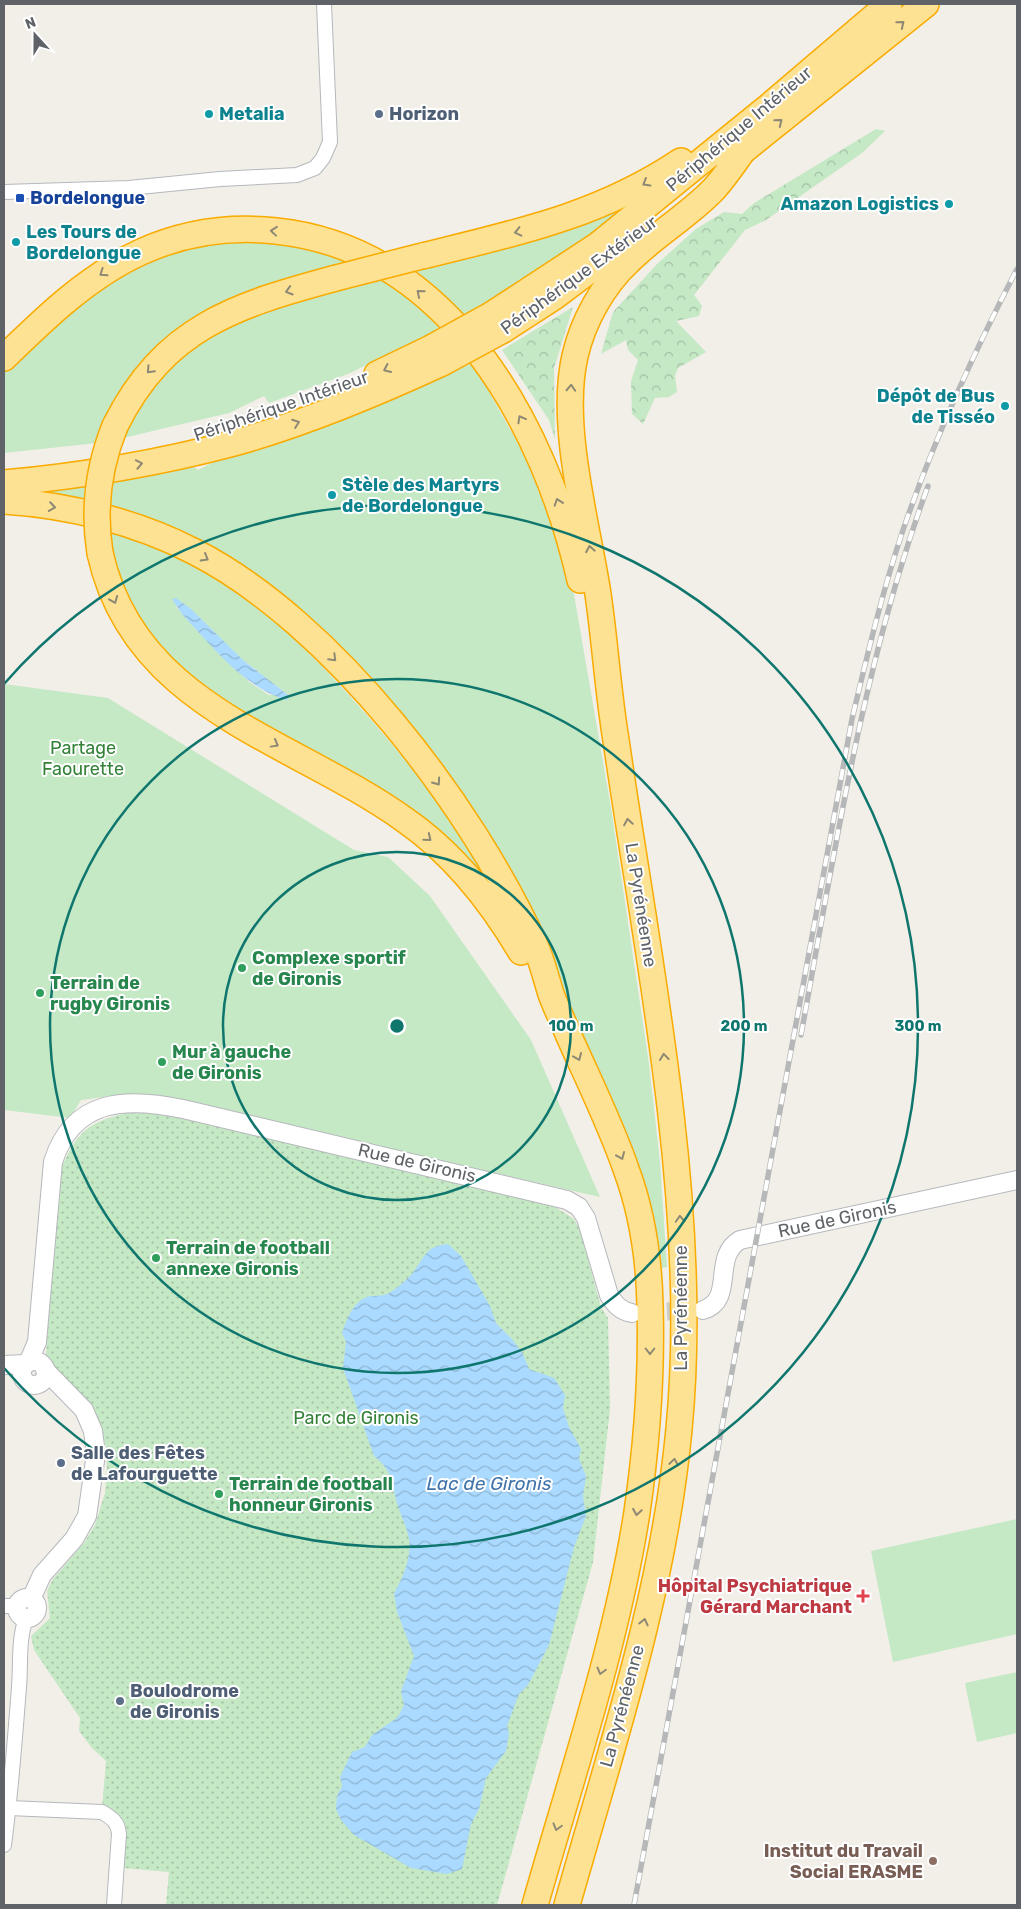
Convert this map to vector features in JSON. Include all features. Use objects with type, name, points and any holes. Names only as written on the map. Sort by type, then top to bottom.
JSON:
[{"type":"highway","name":"Périphérique Intérieur","points":[[4,466],[118,452],[232,426],[437,356],[497,323],[598,245],[767,108],[889,4]]},
{"type":"highway","name":"Périphérique Extérieur","points":[[497,323],[554,297],[608,257],[926,4]]},
{"type":"highway","points":[[552,997],[486,897],[440,849],[406,820],[380,803],[232,721],[194,696],[148,652],[126,624],[108,583],[100,553],[96,521],[98,487],[103,458],[128,399],[142,378],[168,351],[196,330],[253,302],[336,278],[527,230],[602,205],[680,162],[743,114],[767,108]]},
{"type":"highway","points":[[610,702],[598,597],[571,429],[570,385],[574,358],[584,328],[606,287],[628,261],[716,187],[742,152]]},
{"type":"highway","points":[[4,358],[68,299],[115,265],[142,252],[198,234],[259,229],[293,233],[326,240],[377,262],[401,276],[463,333],[492,371],[522,420],[543,463],[573,549],[610,702]]},
{"type":"highway","points":[[4,483],[120,468],[235,442],[335,409],[437,356]]},
{"type":"highway","points":[[4,501],[79,511],[138,528],[170,540],[195,552],[250,586],[316,640],[372,699],[424,764],[460,815],[537,949],[552,997]]},
{"type":"highway","name":"La Pyrénéenne","points":[[567,1905],[631,1676],[655,1578],[668,1510],[679,1431],[682,1378],[684,1320],[681,1244],[671,1117],[610,702]]},
{"type":"highway","name":"La Pyrénéenne","points":[[536,1905],[601,1673],[624,1579],[637,1513],[647,1428],[650,1380],[647,1258],[638,1209],[626,1169],[552,997]]},
{"type":"street","points":[[4,192],[129,188],[220,179],[297,175],[314,168],[324,158],[330,142],[324,4]]},
{"type":"street","name":"Rue de Gironis","points":[[34,1371],[53,1178],[65,1150],[81,1128],[98,1115],[131,1102],[148,1102],[183,1108],[567,1200],[579,1207],[586,1218],[609,1296],[613,1303],[624,1311],[632,1313]]},
{"type":"street","name":"Rue de Gironis","points":[[703,1310],[710,1308],[719,1296],[725,1258],[730,1247],[740,1240],[1017,1180]]},
{"type":"street","points":[[4,1367],[34,1371],[60,1386],[77,1401],[90,1421],[95,1439],[96,1454],[87,1516],[74,1539],[42,1575],[23,1603],[22,1657],[9,1740],[9,1808],[4,1845]]},
{"type":"street","points":[[9,1808],[102,1812],[114,1819],[119,1826],[114,1905]]},
{"type":"green space","points":[[876,129],[885,131],[862,153],[766,220],[745,230],[694,295],[702,306],[699,316],[676,321],[706,352],[678,368],[675,376],[677,392],[669,397],[655,398],[643,424],[632,414],[631,381],[638,360],[628,350],[626,340],[601,354],[613,312],[658,263],[696,229],[724,212],[742,214],[754,203]]},
{"type":"green space","points":[[625,204],[629,206],[568,250],[527,278],[463,316],[439,290],[412,269]]},
{"type":"green space","points":[[241,238],[327,249],[349,264],[164,341],[141,364],[116,400],[97,443],[4,453],[4,368],[87,295],[164,251]]},
{"type":"green space","points":[[383,277],[410,297],[440,329],[348,374],[269,403],[264,396],[229,413],[123,438],[134,407],[180,353],[250,312]]},
{"type":"green space","points":[[573,307],[554,368],[555,439],[549,420],[502,350]]},
{"type":"green space","points":[[473,363],[536,476],[572,583],[611,808],[649,1064],[660,1162],[667,1267],[662,1268],[649,1197],[635,1155],[548,954],[336,649],[107,510],[109,482],[193,466],[198,470],[224,457],[405,392]]},
{"type":"green space","points":[[88,484],[87,504],[25,492]]},
{"type":"green space","points":[[107,529],[154,545],[185,559],[243,595],[295,639],[383,733],[449,818],[492,887],[186,678],[124,603]],"holes":[[[187,606],[243,660],[288,695],[269,695],[249,682],[176,607]]]},
{"type":"green space","name":"Complexe sportif de Gironis","points":[[4,684],[108,698],[354,850],[388,857],[430,896],[531,1040],[600,1197],[156,1096],[119,1095],[81,1100],[70,1118],[4,1110]]},
{"type":"green space","name":"Parc de Gironis","points":[[130,1112],[155,1112],[552,1205],[574,1219],[580,1230],[601,1307],[608,1318],[610,1409],[593,1562],[497,1905],[166,1905],[169,1872],[123,1868],[124,1829],[102,1809],[106,1761],[92,1748],[79,1731],[80,1718],[34,1650],[31,1636],[50,1618],[47,1591],[53,1579],[84,1543],[95,1525],[105,1493],[107,1467],[106,1446],[100,1428],[50,1366],[46,1354],[60,1171],[72,1146],[86,1130],[103,1120]]},
{"type":"green space","points":[[1017,1519],[1017,1634],[893,1662],[871,1551]]},
{"type":"green space","points":[[1017,1672],[1017,1733],[977,1742],[965,1683]]},
{"type":"water","points":[[176,598],[191,609],[243,660],[288,695],[288,699],[270,694],[255,685],[229,664],[182,614],[172,599]]},
{"type":"water","name":"Lac de Gironis","points":[[448,1244],[461,1256],[490,1306],[496,1323],[512,1339],[523,1354],[529,1369],[554,1378],[565,1395],[563,1408],[569,1427],[581,1449],[579,1459],[586,1476],[583,1496],[586,1516],[574,1547],[549,1645],[528,1685],[519,1694],[507,1726],[509,1733],[506,1751],[486,1778],[479,1809],[471,1824],[462,1869],[447,1874],[411,1868],[354,1835],[341,1820],[336,1809],[337,1796],[342,1786],[340,1777],[352,1752],[365,1747],[372,1735],[398,1717],[404,1705],[401,1691],[414,1656],[397,1612],[394,1593],[401,1581],[408,1559],[410,1545],[408,1535],[391,1478],[385,1467],[374,1456],[343,1368],[346,1342],[342,1333],[347,1319],[357,1303],[364,1298],[384,1295],[394,1290],[409,1277],[428,1251],[439,1245]]},
{"type":"tunnel","points":[[640,1313],[694,1310]]},
{"type":"railway","points":[[634,1905],[852,719],[881,602],[914,499],[955,399],[1017,269]]},
{"type":"railway","points":[[801,1035],[839,827],[868,689],[905,553],[928,486]]},
{"type":"place","name":"Metalia","points":[[209,114]]},
{"type":"place","name":"Horizon","points":[[379,114]]},
{"type":"place","name":"Bordelongue","points":[[20,198]]},
{"type":"place","name":"Amazon Logistics","points":[[949,204]]},
{"type":"place","name":"Les Tours de Bordelongue","points":[[16,242]]},
{"type":"place","name":"Dépôt de Bus de Tisséo","points":[[1005,406]]},
{"type":"place","name":"Stèle des Martyrs de Bordelongue","points":[[332,495]]},
{"type":"place","name":"Complexe sportif de Gironis","points":[[242,968]]},
{"type":"place","name":"Terrain de rugby Gironis","points":[[40,993]]},
{"type":"place","name":"Mur à gauche de Gironis","points":[[162,1062]]},
{"type":"place","name":"Terrain de football annexe Gironis","points":[[156,1258]]},
{"type":"place","name":"Salle des Fêtes de Lafourguette","points":[[61,1463]]},
{"type":"place","name":"Terrain de football honneur Gironis","points":[[219,1494]]},
{"type":"place","name":"Hôpital Psychiatrique Gérard Marchant","points":[[863,1596]]},
{"type":"place","name":"Boulodrome de Gironis","points":[[120,1701]]},
{"type":"place","name":"Institut du Travail Social ERASME","points":[[933,1861]]},
{"type":"park label","name":"Partage Faourette","points":[[83,758]]}]
